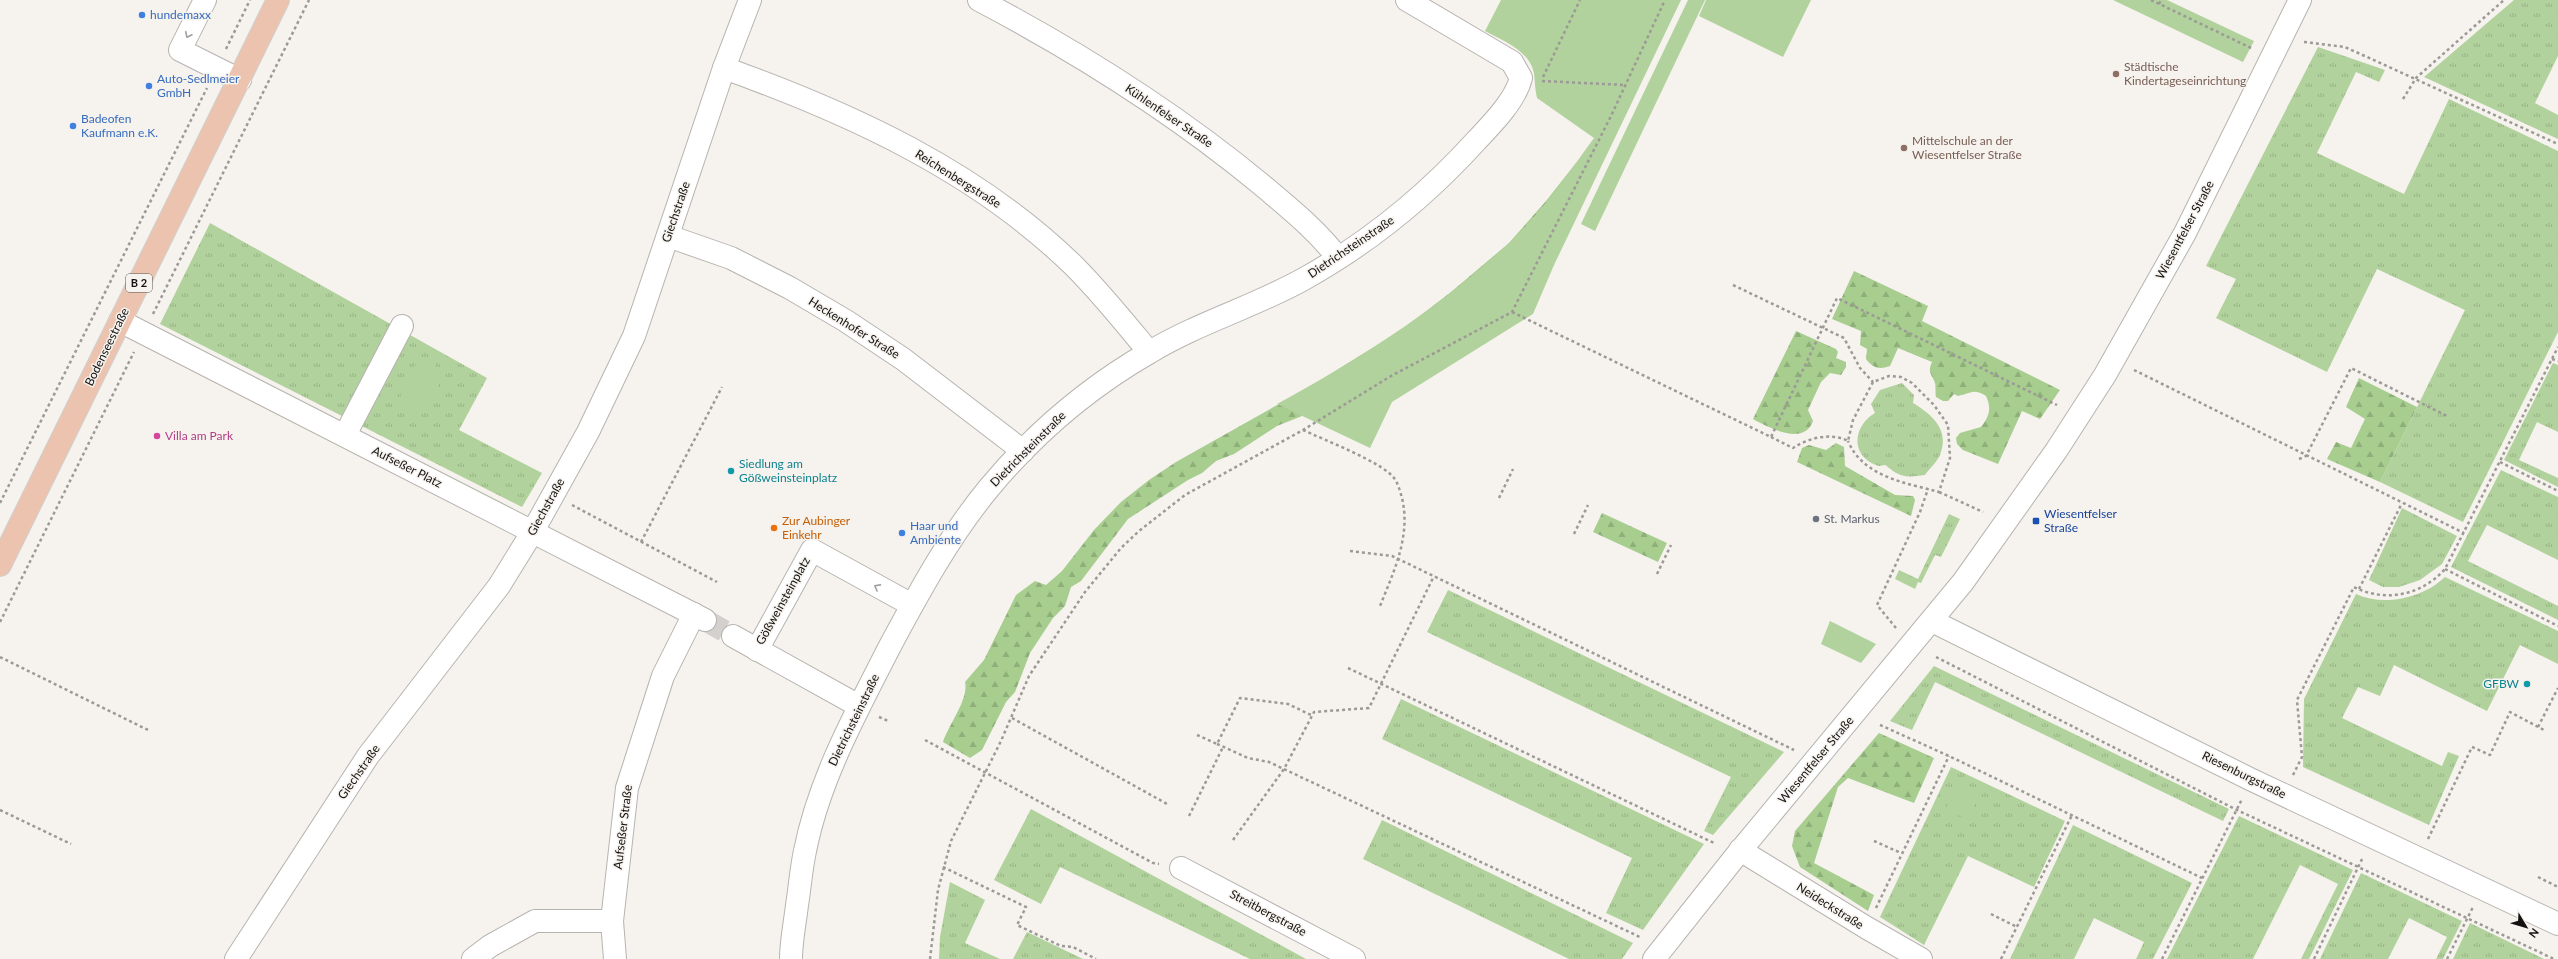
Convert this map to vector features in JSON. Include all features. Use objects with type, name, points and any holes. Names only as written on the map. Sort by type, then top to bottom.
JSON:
[{"type":"main road","name":"Bodenseestraße","points":[[0,565],[240,80],[278,0]]},
{"type":"street","points":[[205,0],[180,50],[240,80]]},
{"type":"street","name":"Giechstraße","points":[[236,959],[368,756],[499,586],[533,531],[552,494],[588,432],[634,336],[724,68],[750,0]]},
{"type":"street","name":"Kühlenfelser Straße","points":[[979,0],[1121,84],[1220,150],[1286,205],[1326,242],[1338,258]]},
{"type":"street","points":[[1407,0],[1512,62],[1520,74],[1520,82]]},
{"type":"street","name":"Wiesentfelser Straße","points":[[1654,959],[1740,850],[1932,621],[1988,550],[2034,484],[2114,358],[2203,198],[2300,0]]},
{"type":"street","name":"Reichenbergstraße","points":[[724,68],[797,96],[876,131],[943,166],[1002,205],[1073,266],[1149,352]]},
{"type":"street","name":"Dietrichsteinstraße","points":[[791,959],[805,850],[828,774],[859,706],[912,606],[969,514],[990,487],[1023,451],[1077,402],[1149,352],[1300,281],[1338,258],[1394,218],[1450,169],[1495,119],[1520,82]]},
{"type":"street","name":"Heckenhofer Straße","points":[[668,236],[731,258],[846,321],[903,359],[1023,451]]},
{"type":"street","name":"Aufseßer Platz","points":[[120,321],[699,617],[663,676]]},
{"type":"street","points":[[345,435],[402,326]]},
{"type":"street","name":"Gößweinsteinplatz","points":[[859,706],[757,650],[812,550],[912,606]]},
{"type":"street","name":"Riesenburgstraße","points":[[1932,621],[2252,780],[2374,836],[2558,924]]},
{"type":"street","points":[[733,636],[757,650]]},
{"type":"street","name":"Aufseßer Straße","points":[[615,959],[612,920],[626,788],[663,676]]},
{"type":"street","name":"Neideckstraße","points":[[1740,850],[1867,928],[1922,959]]},
{"type":"street","name":"Streitbergstraße","points":[[1181,868],[1354,959]]},
{"type":"street","points":[[473,959],[490,946],[535,921],[612,920]]},
{"type":"path","points":[[0,503],[250,0]]},
{"type":"path","points":[[0,622],[309,0]]},
{"type":"path","points":[[1542,81],[1580,0]]},
{"type":"path","points":[[930,959],[934,916],[943,867],[957,828],[1012,718],[1019,698],[1043,652],[1085,592],[1121,548],[1160,514],[1185,495],[1303,430],[1391,376],[1512,312],[1625,86],[1665,0]]},
{"type":"path","points":[[2151,0],[2251,48],[2310,41],[2345,47],[2416,78],[2558,144]]},
{"type":"path","points":[[2159,4],[2161,0]]},
{"type":"path","points":[[2403,99],[2416,78],[2504,0]]},
{"type":"path","points":[[1520,82],[1542,81],[1625,86]]},
{"type":"path","points":[[1733,286],[1844,338],[1860,368],[1873,382]]},
{"type":"path","points":[[1771,437],[1837,298],[2057,405]]},
{"type":"path","points":[[1512,312],[1793,448],[1805,440],[1838,436],[1848,441],[1856,457],[1868,467],[1890,478],[1939,492],[1983,512]]},
{"type":"path","points":[[2284,794],[2302,757],[2297,700],[2354,587],[2359,590],[2386,596],[2410,593],[2435,580],[2445,569],[2558,347]]},
{"type":"path","points":[[2114,358],[2306,456],[2464,533]]},
{"type":"path","points":[[2552,358],[2558,361]]},
{"type":"path","points":[[2300,459],[2306,456],[2351,368],[2447,416]]},
{"type":"path","points":[[1848,441],[1853,420],[1873,382],[1889,376],[1901,377],[1912,383],[1934,405],[1948,425],[1950,458],[1939,492]]},
{"type":"path","points":[[641,542],[722,387]]},
{"type":"path","points":[[1303,430],[1382,468],[1394,478],[1400,489],[1404,517],[1404,533],[1399,560],[1380,606]]},
{"type":"path","points":[[2500,462],[2558,491]]},
{"type":"path","points":[[1499,498],[1513,469]]},
{"type":"path","points":[[1896,628],[1877,605],[1920,512],[1928,489]]},
{"type":"path","points":[[552,494],[716,582]]},
{"type":"path","points":[[2359,590],[2402,503]]},
{"type":"path","points":[[1574,534],[1588,505]]},
{"type":"path","points":[[1657,574],[1671,545]]},
{"type":"path","points":[[1350,551],[1392,556],[1794,750]]},
{"type":"path","points":[[2445,569],[2558,626]]},
{"type":"path","points":[[1233,840],[1284,769],[1311,715],[1317,710],[1369,708],[1434,576]]},
{"type":"path","points":[[0,657],[148,730]]},
{"type":"path","points":[[1936,657],[2237,810],[2554,959]]},
{"type":"path","points":[[1348,668],[1716,844]]},
{"type":"path","points":[[2538,727],[2558,688]]},
{"type":"path","points":[[1217,744],[1240,698],[1288,704],[1311,715]]},
{"type":"path","points":[[2420,858],[2472,747],[2490,755],[2510,712],[2544,730]]},
{"type":"path","points":[[879,717],[888,721]]},
{"type":"path","points":[[1012,718],[1169,804]]},
{"type":"path","points":[[1880,725],[1949,756],[2202,878]]},
{"type":"path","points":[[1197,735],[1248,758],[1269,762],[1644,940]]},
{"type":"path","points":[[925,740],[1141,857]]},
{"type":"path","points":[[1189,816],[1223,747]]},
{"type":"path","points":[[1867,928],[1901,853],[1949,756]]},
{"type":"path","points":[[2162,959],[2252,780]]},
{"type":"path","points":[[0,810],[71,844]]},
{"type":"path","points":[[2001,959],[2072,815]]},
{"type":"path","points":[[2314,959],[2374,836]]},
{"type":"path","points":[[1874,841],[1901,853]]},
{"type":"path","points":[[943,867],[1026,906],[1017,925],[1061,946],[1073,948],[1096,959]]},
{"type":"path","points":[[2538,877],[2558,887]]},
{"type":"path","points":[[2447,959],[2482,887]]},
{"type":"path","points":[[1991,914],[2017,927]]},
{"type":"green space","points":[[1501,0],[1681,0],[1554,265],[1533,314],[1392,402],[1370,448],[1277,404],[1338,369],[1398,331],[1454,290],[1482,267],[1508,244],[1532,219],[1554,193],[1594,138],[1537,98],[1534,73],[1527,58],[1514,47],[1485,31]]},
{"type":"green space","points":[[1688,0],[1705,0],[1595,231],[1581,224]]},
{"type":"green space","points":[[1706,0],[1811,0],[1783,57],[1699,16]]},
{"type":"green space","points":[[2113,0],[2167,0],[2254,41],[2243,62]]},
{"type":"green space","points":[[2514,0],[2558,0],[2558,56],[2535,103],[2558,115],[2558,139],[2424,77]]},
{"type":"green space","points":[[2318,47],[2385,70],[2379,82],[2356,72],[2317,153],[2404,194],[2449,99],[2558,151],[2558,332],[2463,522],[2380,482],[2465,310],[2377,269],[2327,372],[2216,318],[2236,279],[2206,266]]},
{"type":"green space","points":[[1576,163],[1557,210],[1302,416],[1277,426],[1234,454],[1216,461],[1202,473],[1188,480],[1128,519],[1081,581],[1071,587],[1065,606],[1053,618],[1030,653],[1015,692],[1006,702],[982,750],[970,758],[943,742],[964,696],[965,682],[984,660],[1016,595],[1035,581],[1046,585],[1062,571],[1094,530],[1121,502],[1149,480],[1176,462],[1311,386],[1403,329],[1451,292],[1509,243],[1546,201]]},
{"type":"green space","points":[[210,223],[487,378],[459,430],[542,473],[522,507],[160,324]]},
{"type":"green space","points":[[1854,271],[1928,306],[1922,321],[2060,390],[2040,419],[2022,411],[1998,464],[1963,450],[1957,444],[1956,438],[1960,433],[1981,427],[1986,420],[1989,413],[1989,405],[1986,396],[1978,392],[1958,396],[1954,394],[1948,401],[1943,401],[1936,397],[1935,383],[1930,373],[1932,362],[1898,348],[1890,366],[1883,368],[1876,367],[1866,359],[1867,349],[1860,345],[1861,331],[1832,319]]},
{"type":"green space","points":[[1796,331],[1836,349],[1838,352],[1836,358],[1846,362],[1846,367],[1841,375],[1830,373],[1821,382],[1808,410],[1813,421],[1808,429],[1802,433],[1794,434],[1776,430],[1753,419]]},
{"type":"green space","points":[[421,358],[434,360],[440,394],[430,410],[411,410],[401,397],[400,386]]},
{"type":"green space","points":[[2553,363],[2558,365],[2558,432],[2537,422],[2519,460],[2558,478],[2558,487],[2504,460]]},
{"type":"green space","points":[[2359,378],[2417,407],[2380,482],[2327,459],[2336,442],[2351,448],[2365,419],[2346,407]]},
{"type":"green space","points":[[1902,383],[1914,395],[1913,403],[1932,417],[1937,423],[1943,436],[1943,444],[1940,455],[1925,475],[1904,476],[1885,465],[1877,466],[1868,460],[1858,448],[1859,433],[1862,425],[1875,413],[1871,404],[1880,390]]},
{"type":"green space","points":[[1836,443],[1844,447],[1845,466],[1895,495],[1913,496],[1915,500],[1911,516],[1797,462],[1802,448],[1809,445],[1826,450]]},
{"type":"green space","points":[[2501,470],[2558,497],[2558,560],[2487,525],[2468,561],[2558,606],[2558,620],[2451,567]]},
{"type":"green space","points":[[2402,508],[2457,536],[2442,564],[2420,580],[2399,587],[2383,587],[2369,580]]},
{"type":"green space","points":[[1602,513],[1667,543],[1658,562],[1593,532]]},
{"type":"green space","points":[[1949,514],[1960,519],[1941,557],[1935,555],[1921,583],[1918,582],[1915,589],[1895,579],[1899,570],[1918,579]]},
{"type":"green space","points":[[2445,577],[2558,631],[2558,664],[2520,645],[2487,711],[2394,665],[2380,696],[2358,687],[2342,718],[2442,766],[2448,752],[2459,756],[2429,825],[2303,767],[2304,699],[2356,594],[2379,600],[2403,598],[2426,590]]},
{"type":"green space","points":[[1448,590],[1784,752],[1713,835],[1704,831],[1731,777],[1427,632]]},
{"type":"green space","points":[[1830,621],[1876,644],[1861,663],[1821,644]]},
{"type":"green space","points":[[1934,666],[2229,809],[2223,821],[1935,682],[1912,730],[1890,721]]},
{"type":"green space","points":[[1401,699],[1704,844],[1643,930],[1606,913],[1632,858],[1382,739]]},
{"type":"green space","points":[[1879,733],[1934,758],[1914,803],[1848,778],[1838,787],[1814,863],[1874,895],[1868,911],[1800,867],[1792,846],[1795,831]]},
{"type":"green space","points":[[1951,767],[2065,821],[2034,887],[1968,856],[1924,945],[1880,917]]},
{"type":"green space","points":[[1958,783],[1980,794],[1968,820],[1946,809]]},
{"type":"green space","points":[[1031,809],[1306,959],[1250,959],[1060,867],[1041,904],[994,880]]},
{"type":"green space","points":[[2239,816],[2353,870],[2309,959],[2301,959],[2338,884],[2300,865],[2253,959],[2167,959]]},
{"type":"green space","points":[[1382,820],[1633,943],[1622,959],[1569,959],[1363,859]]},
{"type":"green space","points":[[2073,825],[2192,883],[2153,959],[2136,959],[2144,942],[2094,918],[2074,959],[2010,959]]},
{"type":"green space","points":[[2361,873],[2462,921],[2443,959],[2436,959],[2447,937],[2409,918],[2388,959],[2320,959]]},
{"type":"green space","points":[[950,882],[985,900],[965,943],[1000,959],[939,959],[940,937]]},
{"type":"green space","points":[[2470,923],[2544,959],[2453,959]]},
{"type":"green space","points":[[1027,932],[1083,959],[1013,959]]},
{"type":"tunnel","points":[[705,620],[733,636]]},
{"type":"place","name":"hundemaxx","points":[[142,15]]},
{"type":"place","name":"Städtische Kindertageseinrichtung","points":[[2116,74]]},
{"type":"place","name":"Auto-Sedlmeier GmbH","points":[[149,86]]},
{"type":"place","name":"Badeofen Kaufmann e.K.","points":[[73,126]]},
{"type":"place","name":"Mittelschule an der Wiesentfelser Straße","points":[[1904,148]]},
{"type":"place","name":"Villa am Park","points":[[157,436]]},
{"type":"place","name":"Siedlung am Gößweinsteinplatz","points":[[731,471]]},
{"type":"place","name":"St. Markus","points":[[1816,519]]},
{"type":"place","name":"Wiesentfelser Straße","points":[[2036,521]]},
{"type":"place","name":"Zur Aubinger Einkehr","points":[[774,528]]},
{"type":"place","name":"Haar und Ambiente","points":[[902,533]]},
{"type":"place","name":"GFBW","points":[[2527,684]]}]
